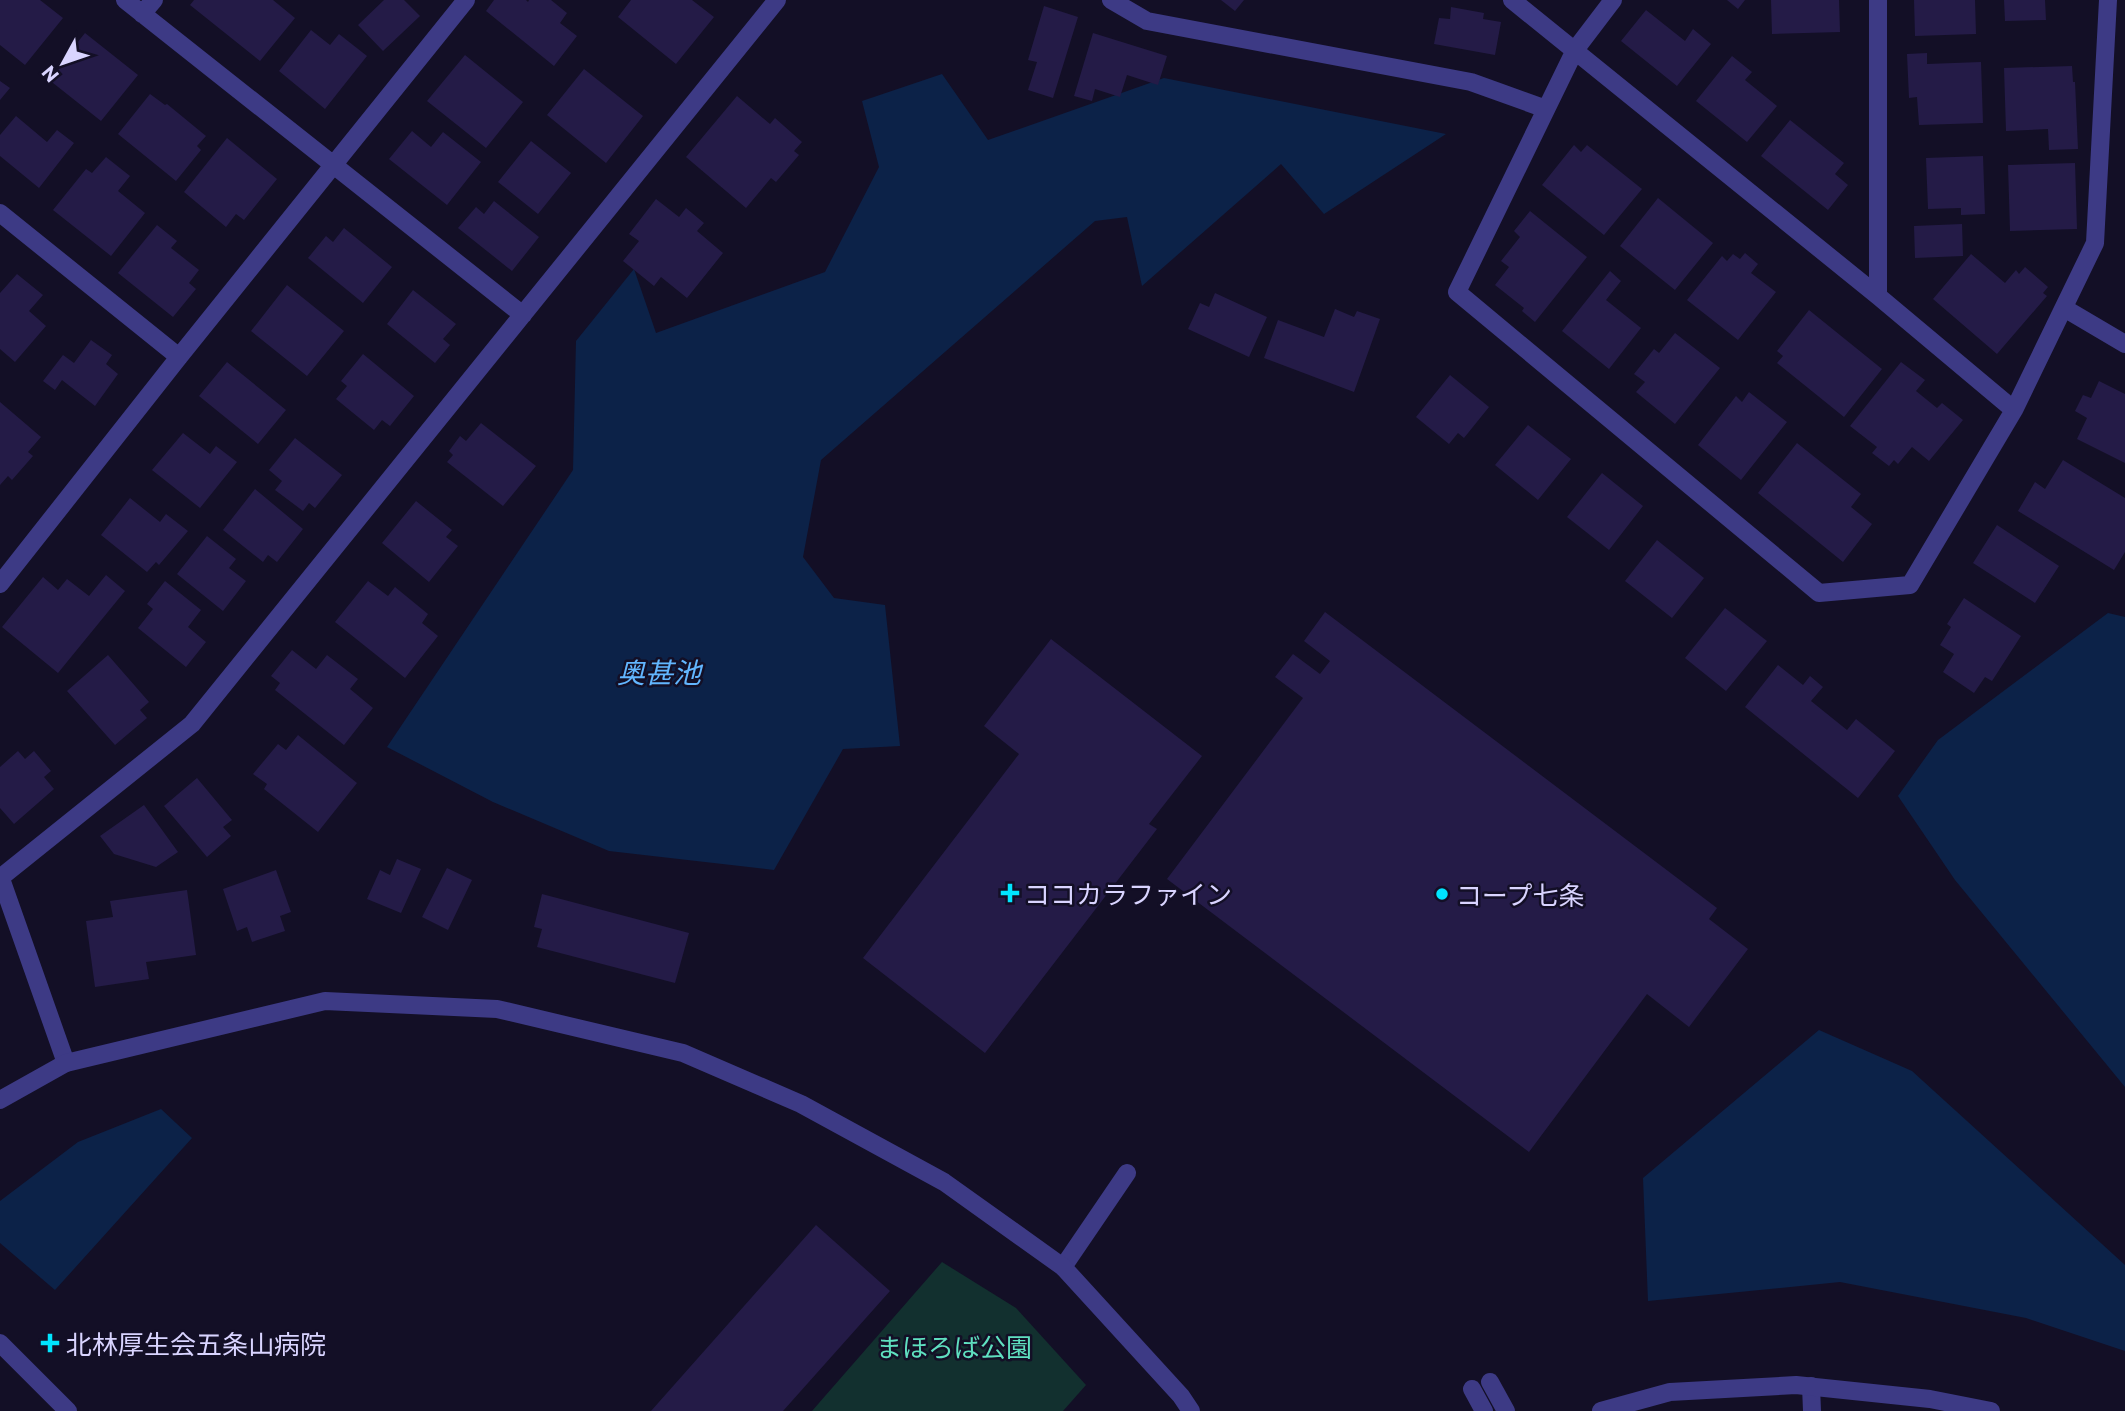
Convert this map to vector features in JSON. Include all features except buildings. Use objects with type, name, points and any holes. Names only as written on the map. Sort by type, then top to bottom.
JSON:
[{"type":"street","points":[[125,0],[148,7],[334,165],[523,315]]},
{"type":"street","points":[[0,584],[466,0]]},
{"type":"street","points":[[66,1063],[0,877],[192,724],[777,0]]},
{"type":"street","points":[[1111,0],[1147,20],[1471,82],[1546,109]]},
{"type":"street","points":[[1512,0],[1878,296],[2014,410]]},
{"type":"street","points":[[1613,0],[1575,50],[1457,292],[1819,593],[1910,584],[2014,410],[2064,308],[2095,243],[2108,0]]},
{"type":"street","points":[[1878,0],[1878,296]]},
{"type":"street","points":[[0,213],[179,357]]},
{"type":"street","points":[[2064,308],[2125,344]]},
{"type":"street","points":[[0,1100],[66,1063],[325,1002],[498,1009],[683,1054],[801,1104],[944,1182],[1063,1267],[1181,1396],[1191,1411]]},
{"type":"street","points":[[1063,1267],[1127,1173]]},
{"type":"street","points":[[0,1343],[68,1411]]},
{"type":"street","points":[[1490,1382],[1506,1411]]},
{"type":"street","points":[[1601,1411],[1670,1392],[1796,1385],[1930,1399],[1991,1411]]},
{"type":"street","points":[[1811,1386],[1812,1411]]},
{"type":"street","points":[[1472,1389],[1484,1411]]},
{"type":"green space","name":"まほろば公園","points":[[942,1262],[1016,1308],[1086,1385],[1063,1411],[812,1411]]},
{"type":"water","name":"奥甚池","points":[[942,74],[988,140],[1164,78],[1446,134],[1324,214],[1281,164],[1142,286],[1127,217],[1095,221],[821,460],[803,557],[834,598],[885,605],[900,746],[843,749],[774,870],[609,851],[493,802],[387,747],[573,470],[576,341],[634,269],[656,333],[825,272],[879,167],[862,101]]},
{"type":"water","points":[[2108,613],[2125,617],[2125,1087],[1955,880],[1898,796],[1938,740]]},
{"type":"water","points":[[1819,1030],[1912,1071],[2125,1265],[2125,1351],[2026,1318],[1840,1282],[1648,1301],[1643,1178]]},
{"type":"water","points":[[161,1109],[192,1138],[55,1290],[0,1243],[0,1201],[78,1142]]},
{"type":"place","name":"ココカラファイン","points":[[1010,893]]},
{"type":"place","name":"コープ七条","points":[[1442,894]]},
{"type":"place","name":"北林厚生会五条山病院","points":[[50,1343]]}]
